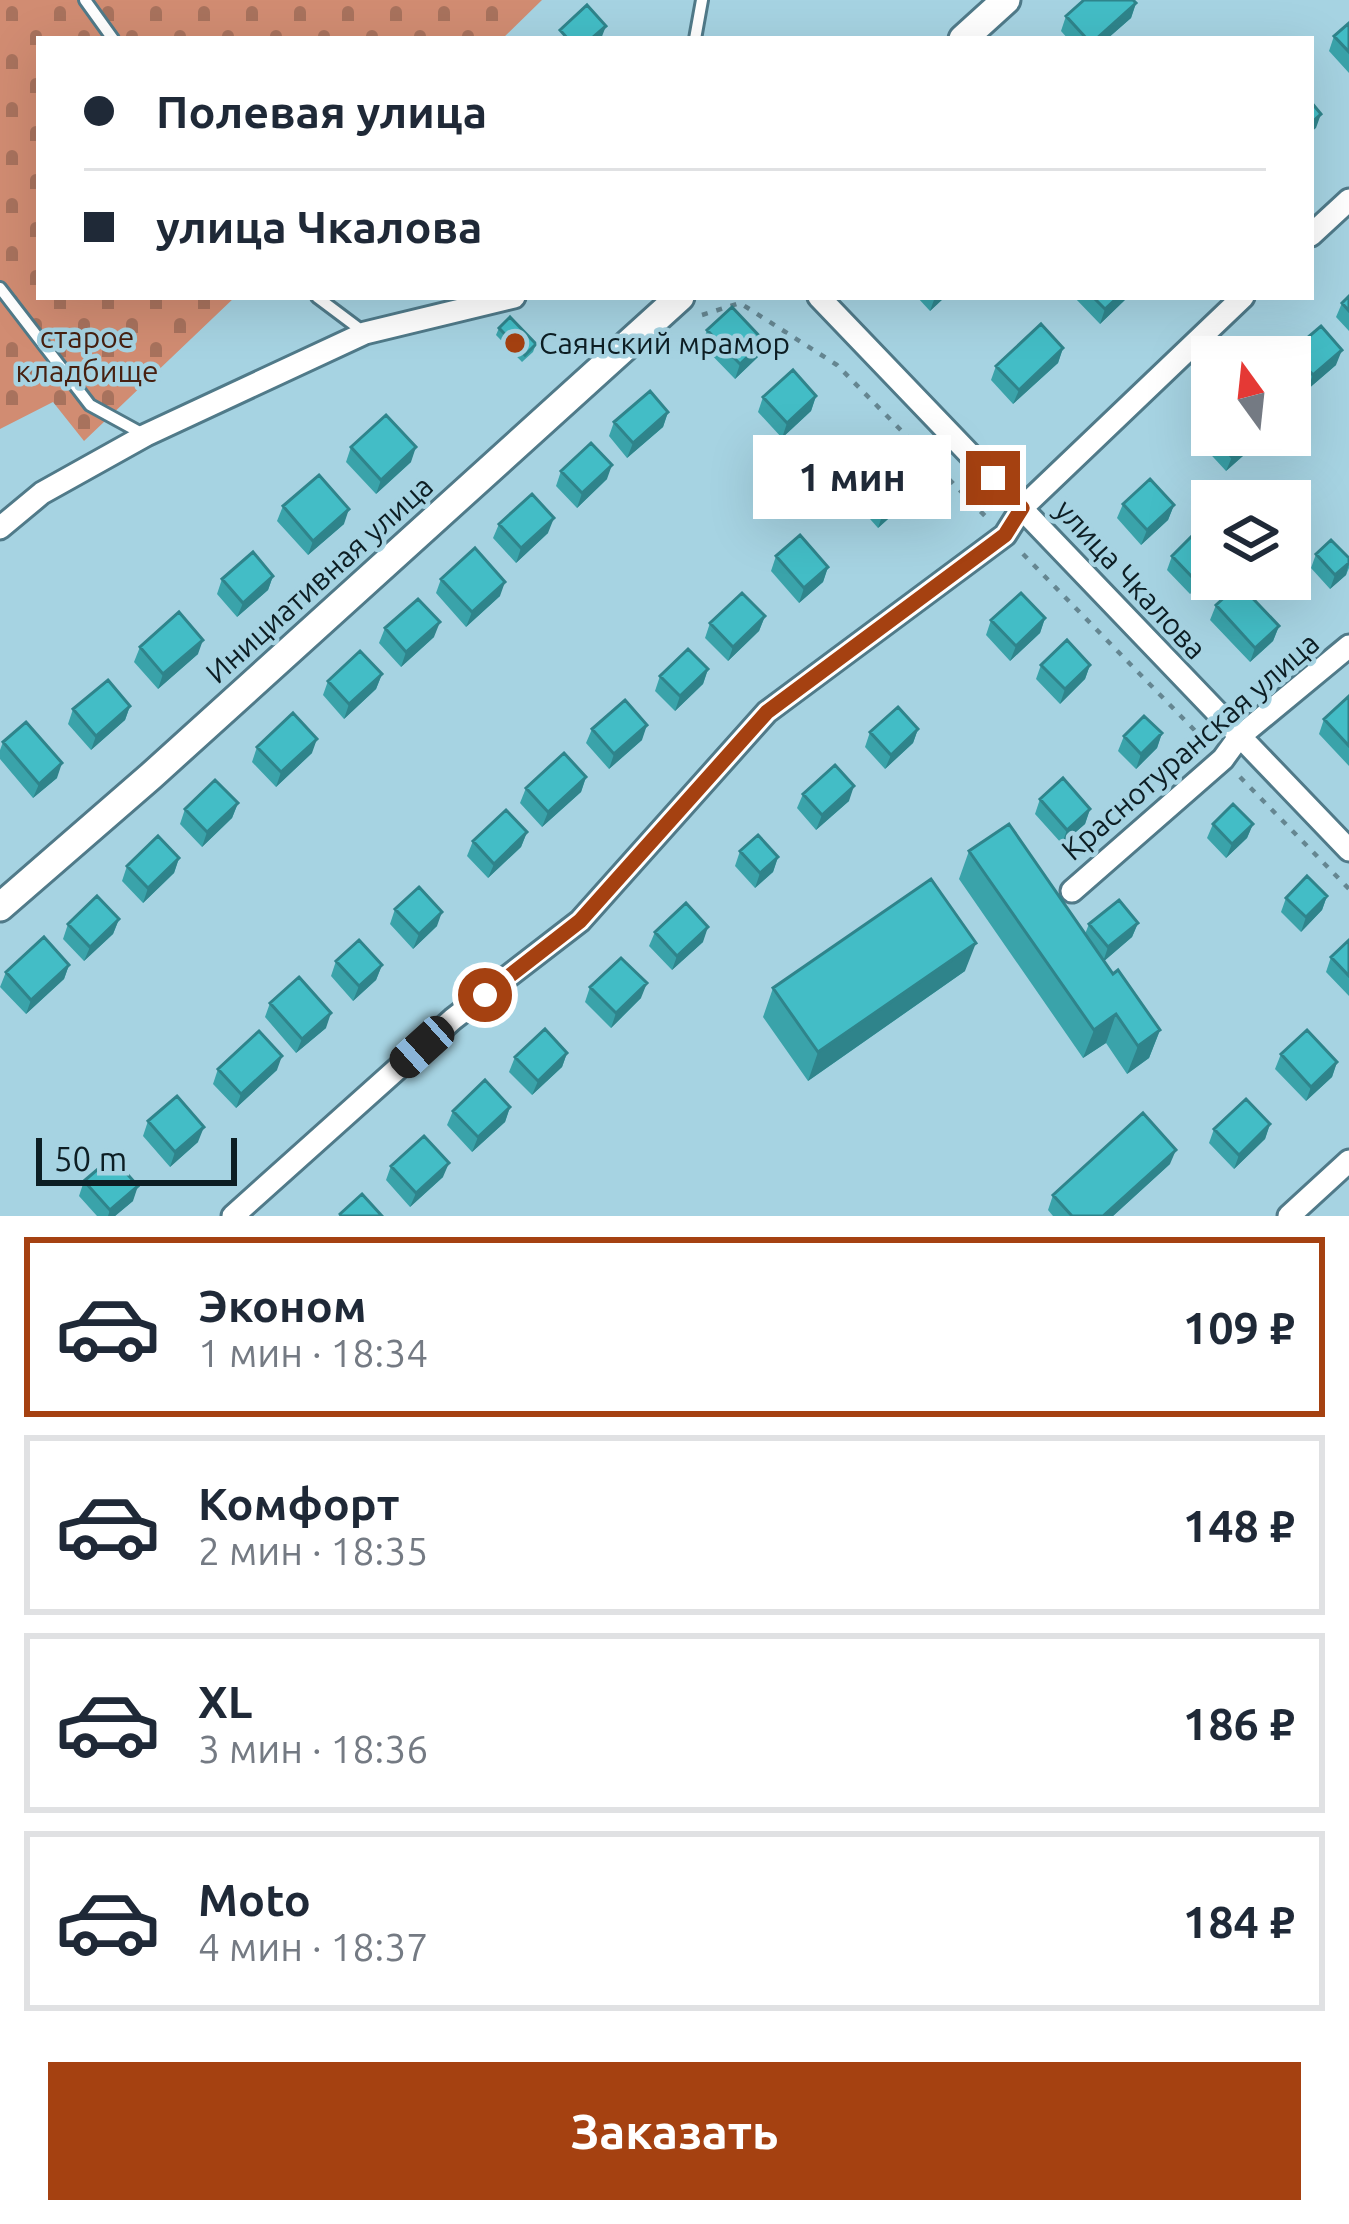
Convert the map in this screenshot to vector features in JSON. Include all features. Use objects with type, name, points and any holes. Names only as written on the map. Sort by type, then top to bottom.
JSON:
[{"type":"street","points":[[966,36],[1006,0]]},
{"type":"street","points":[[1314,232],[1349,200]]},
{"type":"street","points":[[0,528],[42,493],[146,435],[365,333],[502,300]]},
{"type":"street","name":"улица Чкалова","points":[[822,300],[1349,850]]},
{"type":"street","points":[[233,1216],[453,1019],[580,921],[767,712],[1005,535],[1022,508],[1240,300]]},
{"type":"street","name":"Инициативная улица","points":[[0,907],[690,306]]},
{"type":"street","name":"Краснотуранская улица","points":[[1072,890],[1223,759],[1239,737],[1349,646]]},
{"type":"street","points":[[1289,1216],[1349,1161]]},
{"type":"lane","points":[[85,0],[111,36]]},
{"type":"lane","points":[[696,36],[702,0]]},
{"type":"lane","points":[[0,289],[90,405],[146,435]]},
{"type":"lane","points":[[321,300],[365,333]]},
{"type":"path","points":[[690,306],[743,300],[837,365],[1349,890]]},
{"type":"green space","name":"старое кладбище","points":[[0,0],[542,0],[505,36],[36,36],[36,300],[232,300],[84,441],[53,402],[0,429]]},
{"type":"building","points":[[1084,0],[1136,3],[1099,36],[1084,36],[1066,16]]},
{"type":"building","points":[[587,5],[606,26],[594,36],[565,36],[560,30]]},
{"type":"building","points":[[1349,23],[1349,52],[1334,36]]},
{"type":"building","points":[[732,307],[764,341],[740,364],[707,330]]},
{"type":"building","points":[[510,317],[536,344],[525,355],[499,328]]},
{"type":"building","points":[[1041,324],[1063,348],[1019,390],[996,366]]},
{"type":"building","points":[[1321,326],[1342,350],[1313,375],[1311,373],[1309,336]]},
{"type":"building","points":[[793,370],[816,396],[787,423],[763,397]]},
{"type":"building","points":[[650,391],[668,412],[633,443],[614,422]]},
{"type":"building","points":[[386,415],[416,447],[381,480],[351,447]]},
{"type":"building","points":[[591,443],[612,465],[582,493],[561,471]]},
{"type":"building","points":[[889,462],[912,487],[883,513],[860,488]]},
{"type":"building","points":[[319,475],[349,509],[313,541],[283,506]]},
{"type":"building","points":[[1150,479],[1174,505],[1147,530],[1123,504]]},
{"type":"building","points":[[532,494],[554,518],[521,548],[499,524]]},
{"type":"building","points":[[800,535],[828,567],[804,588],[776,556]]},
{"type":"building","points":[[1191,537],[1191,576],[1172,556]]},
{"type":"building","points":[[1331,540],[1349,558],[1335,575],[1316,554]]},
{"type":"building","points":[[475,548],[505,582],[472,612],[441,579]]},
{"type":"building","points":[[253,552],[273,576],[243,603],[222,579]]},
{"type":"building","points":[[742,593],[765,616],[733,647],[710,623]]},
{"type":"building","points":[[1021,593],[1045,618],[1016,646],[991,620]]},
{"type":"building","points":[[418,599],[440,622],[406,652],[385,628]]},
{"type":"building","points":[[1221,600],[1254,600],[1279,626],[1255,648],[1216,605]]},
{"type":"building","points":[[179,612],[203,640],[163,674],[140,647]]},
{"type":"building","points":[[1067,640],[1090,665],[1065,689],[1041,665]]},
{"type":"building","points":[[688,649],[708,669],[680,696],[660,676]]},
{"type":"building","points":[[360,651],[382,674],[349,704],[328,681]]},
{"type":"building","points":[[108,680],[130,706],[96,736],[73,709]]},
{"type":"building","points":[[1349,696],[1349,746],[1324,719]]},
{"type":"building","points":[[625,700],[647,725],[614,754],[592,729]]},
{"type":"building","points":[[898,707],[918,729],[891,755],[870,732]]},
{"type":"building","points":[[293,713],[317,739],[281,772],[257,747]]},
{"type":"building","points":[[1144,716],[1162,733],[1141,754],[1124,736]]},
{"type":"building","points":[[26,722],[62,763],[39,784],[3,742]]},
{"type":"building","points":[[564,753],[586,777],[548,812],[526,788]]},
{"type":"building","points":[[835,765],[854,786],[822,815],[803,794]]},
{"type":"building","points":[[1063,778],[1090,809],[1067,830],[1040,799]]},
{"type":"building","points":[[215,780],[238,803],[207,832],[185,809]]},
{"type":"building","points":[[1233,804],[1253,824],[1232,844],[1213,824]]},
{"type":"building","points":[[506,810],[527,832],[494,864],[473,841]]},
{"type":"building","points":[[1009,824],[1113,974],[1118,970],[1160,1030],[1138,1046],[1116,1014],[1094,1030],[969,851]]},
{"type":"building","points":[[758,835],[778,857],[760,873],[740,851]]},
{"type":"building","points":[[158,836],[179,858],[148,888],[127,866]]},
{"type":"building","points":[[1307,876],[1327,896],[1306,917],[1286,898]]},
{"type":"building","points":[[931,879],[976,943],[818,1052],[773,988]]},
{"type":"building","points":[[419,887],[442,912],[419,934],[395,909]]},
{"type":"building","points":[[97,896],[119,919],[90,947],[68,924]]},
{"type":"building","points":[[1119,900],[1138,923],[1108,947],[1089,924]]},
{"type":"building","points":[[686,903],[708,927],[677,956],[655,932]]},
{"type":"building","points":[[44,937],[69,965],[31,1000],[6,972]]},
{"type":"building","points":[[359,940],[382,965],[359,986],[336,961]]},
{"type":"building","points":[[1349,940],[1349,976],[1331,957]]},
{"type":"building","points":[[621,958],[647,983],[616,1013],[590,987]]},
{"type":"building","points":[[299,977],[331,1013],[302,1039],[270,1003]]},
{"type":"building","points":[[545,1029],[567,1053],[538,1081],[515,1057]]},
{"type":"building","points":[[1307,1030],[1337,1062],[1311,1087],[1281,1054]]},
{"type":"building","points":[[259,1031],[282,1056],[241,1094],[218,1069]]},
{"type":"building","points":[[485,1080],[510,1107],[478,1137],[453,1111]]},
{"type":"building","points":[[177,1096],[204,1127],[175,1152],[148,1121]]},
{"type":"building","points":[[1246,1099],[1270,1124],[1239,1155],[1214,1129]]},
{"type":"building","points":[[1143,1113],[1176,1150],[1103,1216],[1072,1216],[1053,1195]]},
{"type":"building","points":[[424,1136],[449,1163],[416,1193],[391,1166]]},
{"type":"building","points":[[112,1157],[138,1186],[110,1210],[84,1181]]},
{"type":"building","points":[[362,1194],[382,1216],[341,1216],[340,1214]]},
{"type":"place","name":"Саянский мрамор","points":[[515,343]]},
{"type":"route","points":[[485,995],[580,921],[767,712],[1005,535],[1022,508],[993,478]]}]
